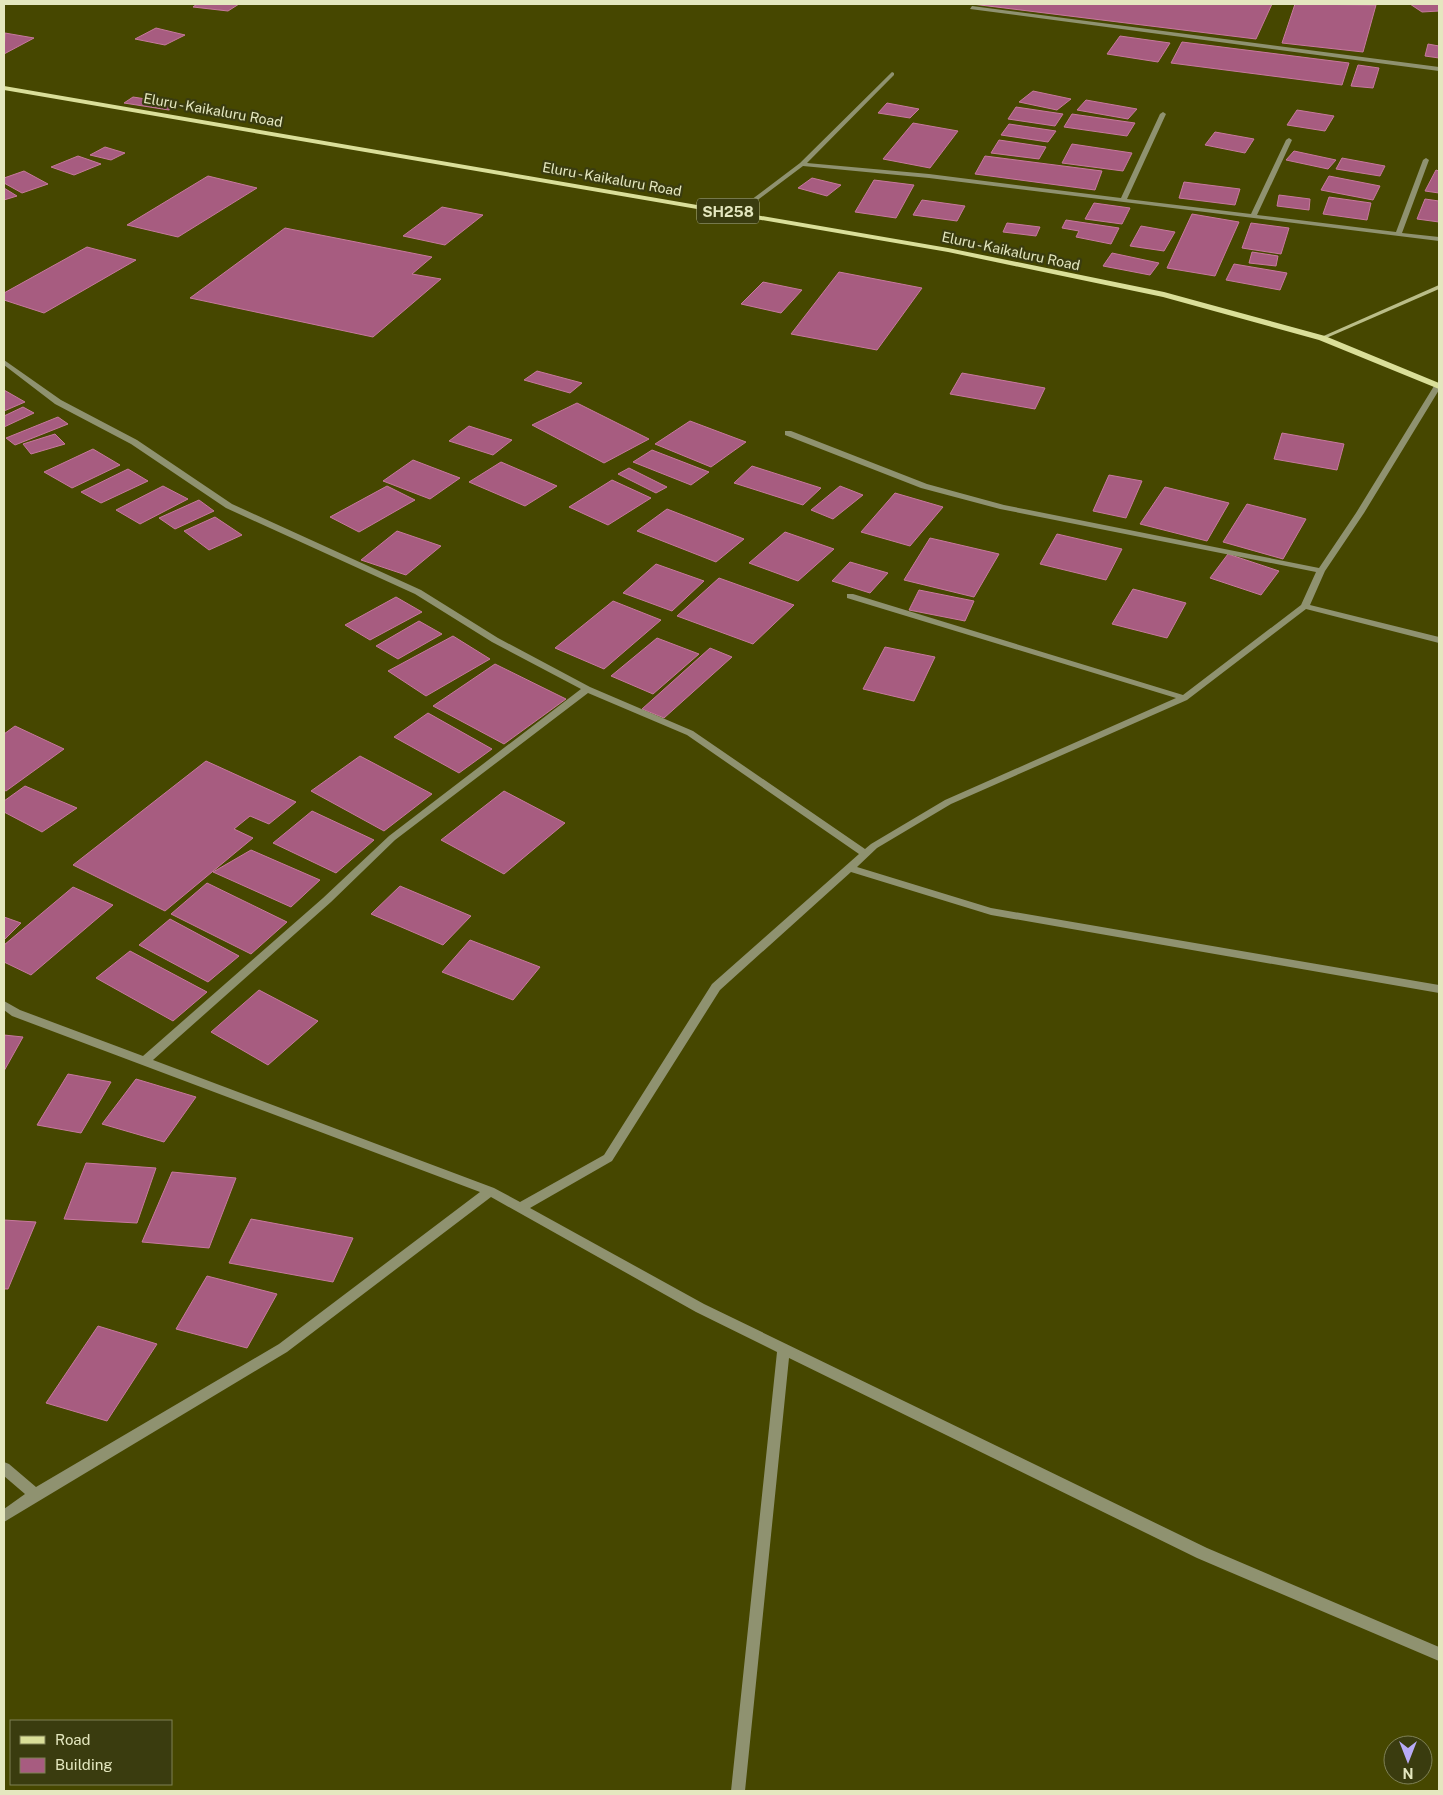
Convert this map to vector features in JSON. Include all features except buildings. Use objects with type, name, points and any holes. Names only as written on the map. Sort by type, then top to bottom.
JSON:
[{"type":"main road","name":"Eluru - Kaikaluru Road","points":[[4,88],[948,250],[1164,295],[1322,338],[1439,386]]},
{"type":"main road","points":[[1322,338],[1439,287]]},
{"type":"street","points":[[972,8],[1439,69]]},
{"type":"street","points":[[737,213],[802,164],[892,74]]},
{"type":"street","points":[[1124,199],[1163,114]]},
{"type":"street","points":[[1254,215],[1289,140]]},
{"type":"street","points":[[1400,233],[1426,160]]},
{"type":"street","points":[[802,164],[929,176],[1439,239]]},
{"type":"street","points":[[4,362],[58,402],[134,442],[229,506],[418,592],[494,640],[587,689],[690,733],[864,854]]},
{"type":"street","points":[[520,1208],[608,1158],[716,987],[874,846],[948,802],[1184,698],[1305,606],[1322,571],[1439,386]]},
{"type":"street","points":[[788,433],[924,486],[1003,507],[1322,571]]},
{"type":"street","points":[[850,596],[1184,698]]},
{"type":"street","points":[[1305,606],[1439,640]]},
{"type":"street","points":[[145,1061],[327,900],[392,838],[587,689]]},
{"type":"street","points":[[849,868],[991,911],[1439,989]]},
{"type":"street","points":[[4,1005],[16,1013],[490,1191],[700,1308],[1202,1553],[1439,1654]]},
{"type":"street","points":[[4,1516],[35,1495],[283,1348],[490,1191]]},
{"type":"street","points":[[738,1791],[784,1348]]},
{"type":"street","points":[[4,1468],[35,1495]]}]
